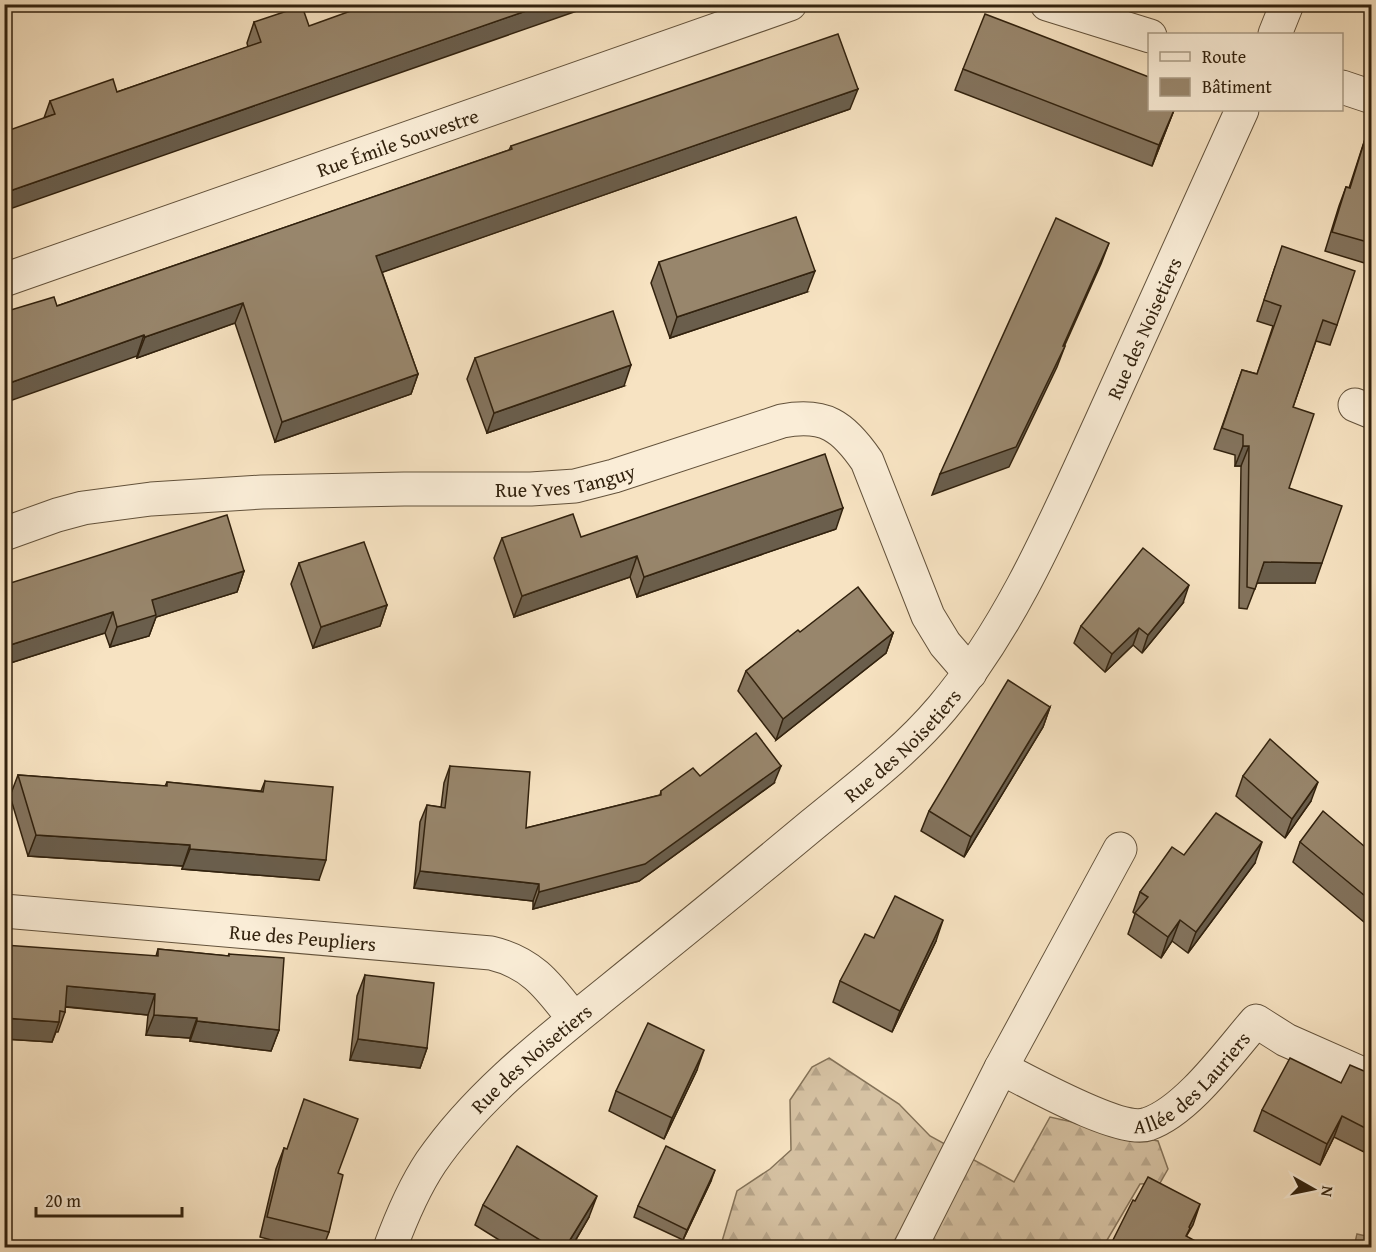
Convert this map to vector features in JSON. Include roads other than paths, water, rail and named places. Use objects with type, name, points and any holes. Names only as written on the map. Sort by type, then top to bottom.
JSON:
[{"type":"street","name":"Rue Émile Souvestre","points":[[4,280],[790,4]]},
{"type":"street","points":[[1047,4],[1148,36]]},
{"type":"street","points":[[1275,33],[1287,4]]},
{"type":"street","points":[[1343,88],[1371,97]]},
{"type":"street","name":"Rue des Noisetiers","points":[[390,1248],[405,1208],[429,1165],[459,1124],[574,1019],[853,791],[941,710],[970,673],[1000,627],[1067,497],[1242,111]]},
{"type":"street","name":"Rue Yves Tanguy","points":[[4,534],[83,508],[191,495],[404,489],[531,489],[575,486],[614,476],[782,421],[799,418],[817,419],[842,430],[854,441],[867,461],[928,616],[945,644],[970,673]]},
{"type":"street","points":[[910,1248],[1001,1068],[1120,849]]},
{"type":"street","name":"Rue des Peupliers","points":[[4,911],[490,953],[522,964],[546,984],[574,1019]]},
{"type":"street","name":"Allée des Lauriers","points":[[1001,1068],[1116,1122],[1136,1126],[1147,1125],[1167,1114],[1185,1100],[1256,1021],[1286,1040],[1371,1078]]}]
